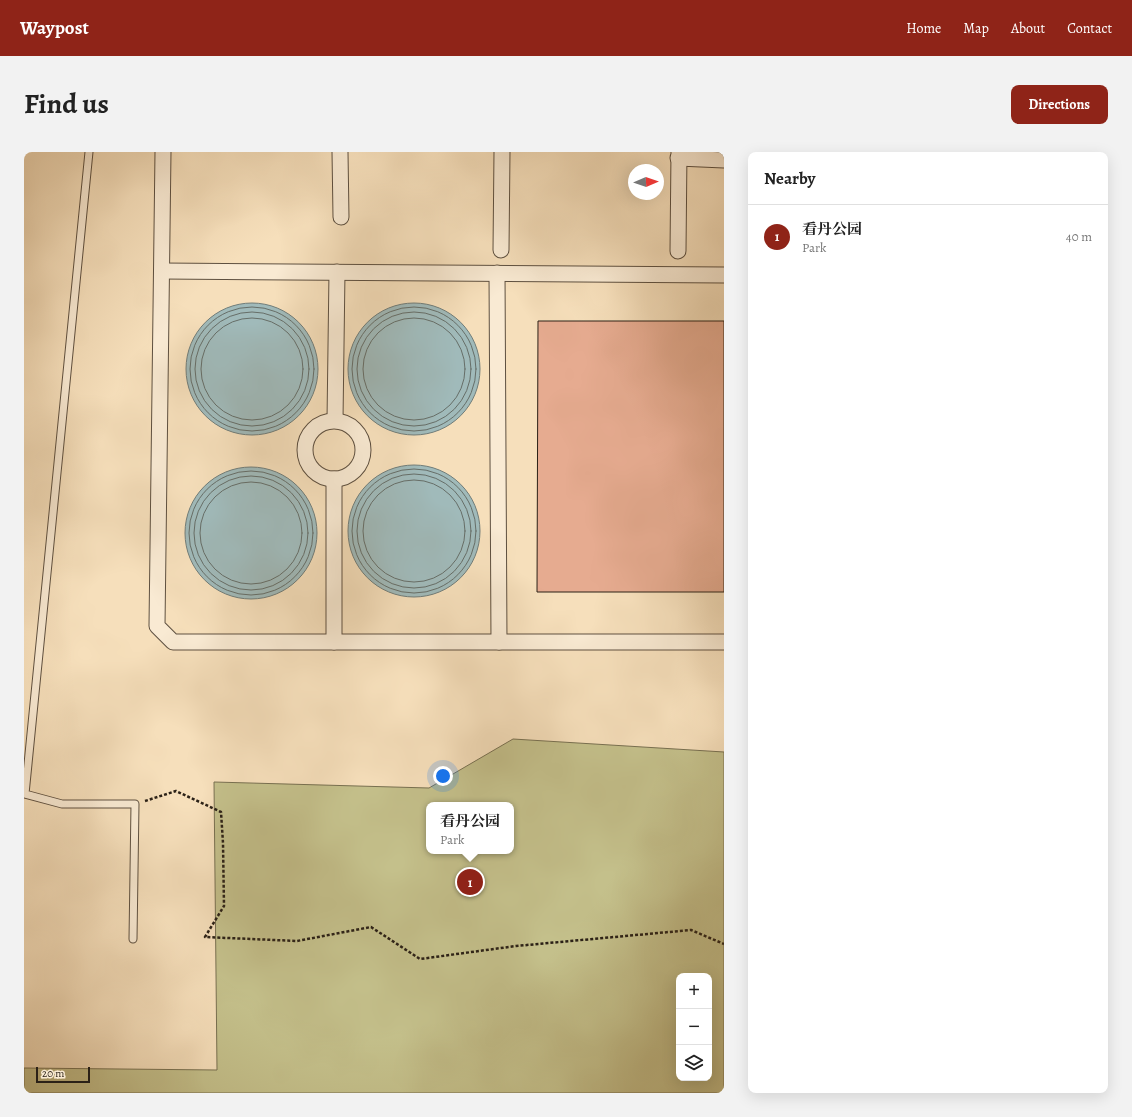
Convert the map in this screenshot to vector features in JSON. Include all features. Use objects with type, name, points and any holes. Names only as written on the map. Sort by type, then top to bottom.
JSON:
[{"type":"street","points":[[164,152],[156,626],[173,642],[724,642]]},
{"type":"street","points":[[340,152],[341,217]]},
{"type":"street","points":[[501,250],[502,152]]},
{"type":"street","points":[[678,251],[678,155],[724,160]]},
{"type":"street","points":[[162,271],[724,275]]},
{"type":"street","points":[[334,420],[336,272]]},
{"type":"street","points":[[497,273],[499,642]]},
{"type":"street","points":[[334,420],[346,422],[354,427],[360,434],[364,452],[362,461],[357,469],[349,476],[334,479],[320,476],[312,469],[307,460],[305,450],[306,440],[311,431],[318,425],[334,420]]},
{"type":"street","points":[[334,479],[334,642]]},
{"type":"lane","points":[[89,152],[25,794],[62,804],[135,804],[133,940]]},
{"type":"path","points":[[135,804],[176,791],[221,812],[224,906],[204,936],[297,941],[371,927],[420,959],[516,946],[691,930],[724,944]]},
{"type":"shaded area","points":[[513,739],[724,752],[724,1093],[24,1093],[24,1068],[217,1070],[214,782],[429,788]]},
{"type":"water","points":[[258,303],[277,308],[289,314],[299,322],[307,332],[313,344],[317,356],[317,382],[313,394],[307,406],[299,416],[289,424],[277,430],[265,434],[246,435],[227,430],[215,424],[205,416],[197,406],[191,394],[187,382],[186,363],[191,344],[197,332],[205,322],[215,314],[227,308],[239,304]]},
{"type":"water","points":[[421,303],[433,305],[445,310],[461,322],[473,338],[478,350],[480,369],[478,388],[473,400],[461,416],[445,428],[433,433],[407,435],[395,433],[383,428],[367,416],[355,400],[350,388],[348,362],[350,350],[355,338],[367,322],[383,310],[395,305]]},
{"type":"water","points":[[407,465],[421,465],[439,470],[451,476],[461,484],[469,494],[475,506],[479,518],[479,544],[475,556],[469,568],[461,578],[451,586],[439,592],[421,597],[407,597],[389,592],[377,586],[367,578],[359,568],[353,556],[348,538],[348,524],[353,506],[359,494],[367,484],[377,476],[389,470]]},
{"type":"water","points":[[258,467],[282,474],[298,486],[310,502],[316,520],[316,546],[310,564],[298,580],[282,592],[264,598],[244,599],[220,592],[204,580],[192,564],[186,546],[185,526],[192,502],[204,486],[220,474],[238,468]]},
{"type":"building","points":[[538,321],[724,321],[724,592],[537,592]]},
{"type":"place","name":"看丹公园","points":[[470,882]]}]
